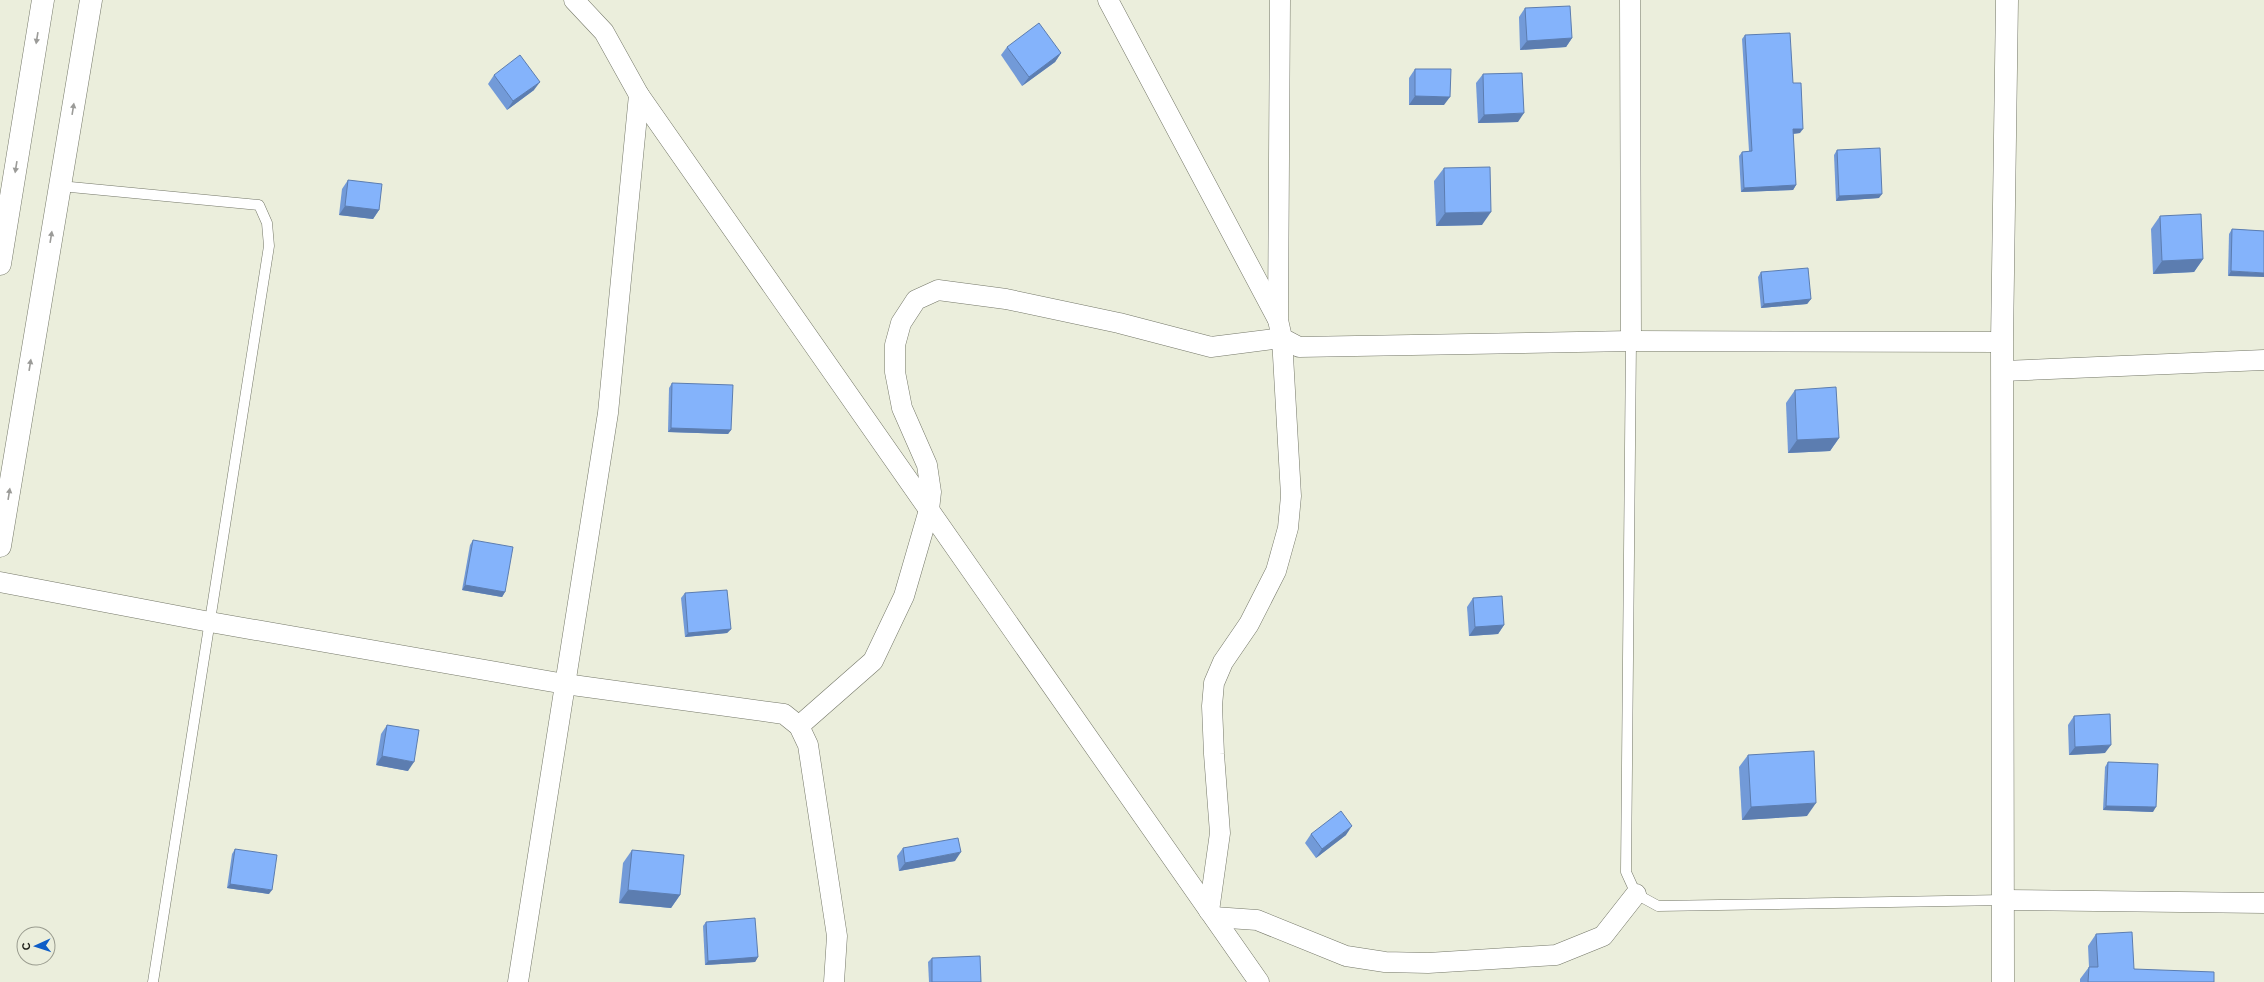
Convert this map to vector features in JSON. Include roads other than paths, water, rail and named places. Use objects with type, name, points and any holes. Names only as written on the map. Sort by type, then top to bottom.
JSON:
[{"type":"street","points":[[0,264],[6,190],[43,0]]},
{"type":"street","points":[[0,546],[91,0]]},
{"type":"street","points":[[574,0],[604,32],[639,94],[1259,982]]},
{"type":"street","points":[[1108,0],[1280,329],[1299,347],[1631,341],[2002,342]]},
{"type":"street","points":[[1212,914],[1220,833],[1212,706],[1214,683],[1223,662],[1249,624],[1276,571],[1288,528],[1291,496],[1280,329],[1280,0]]},
{"type":"street","points":[[1630,0],[1631,341]]},
{"type":"street","points":[[2003,982],[2002,342],[2007,0]]},
{"type":"street","points":[[518,982],[608,413],[639,94]]},
{"type":"street","points":[[799,726],[873,661],[904,596],[929,510],[931,492],[927,465],[902,408],[895,372],[895,346],[902,323],[916,300],[938,290],[1006,299],[1119,323],[1211,347],[1280,329]]},
{"type":"street","points":[[2003,371],[2264,360]]},
{"type":"street","points":[[0,582],[210,622],[565,684],[784,714],[799,726],[808,745],[837,936],[834,982]]},
{"type":"street","points":[[1212,914],[1256,920],[1346,956],[1384,962],[1428,963],[1556,955],[1603,936],[1636,894]]},
{"type":"street","points":[[2003,900],[2264,903]]},
{"type":"lane","points":[[60,186],[259,205],[267,223],[269,246],[154,982]]},
{"type":"lane","points":[[1631,341],[1626,872],[1636,894],[1658,906],[2003,900]]}]
